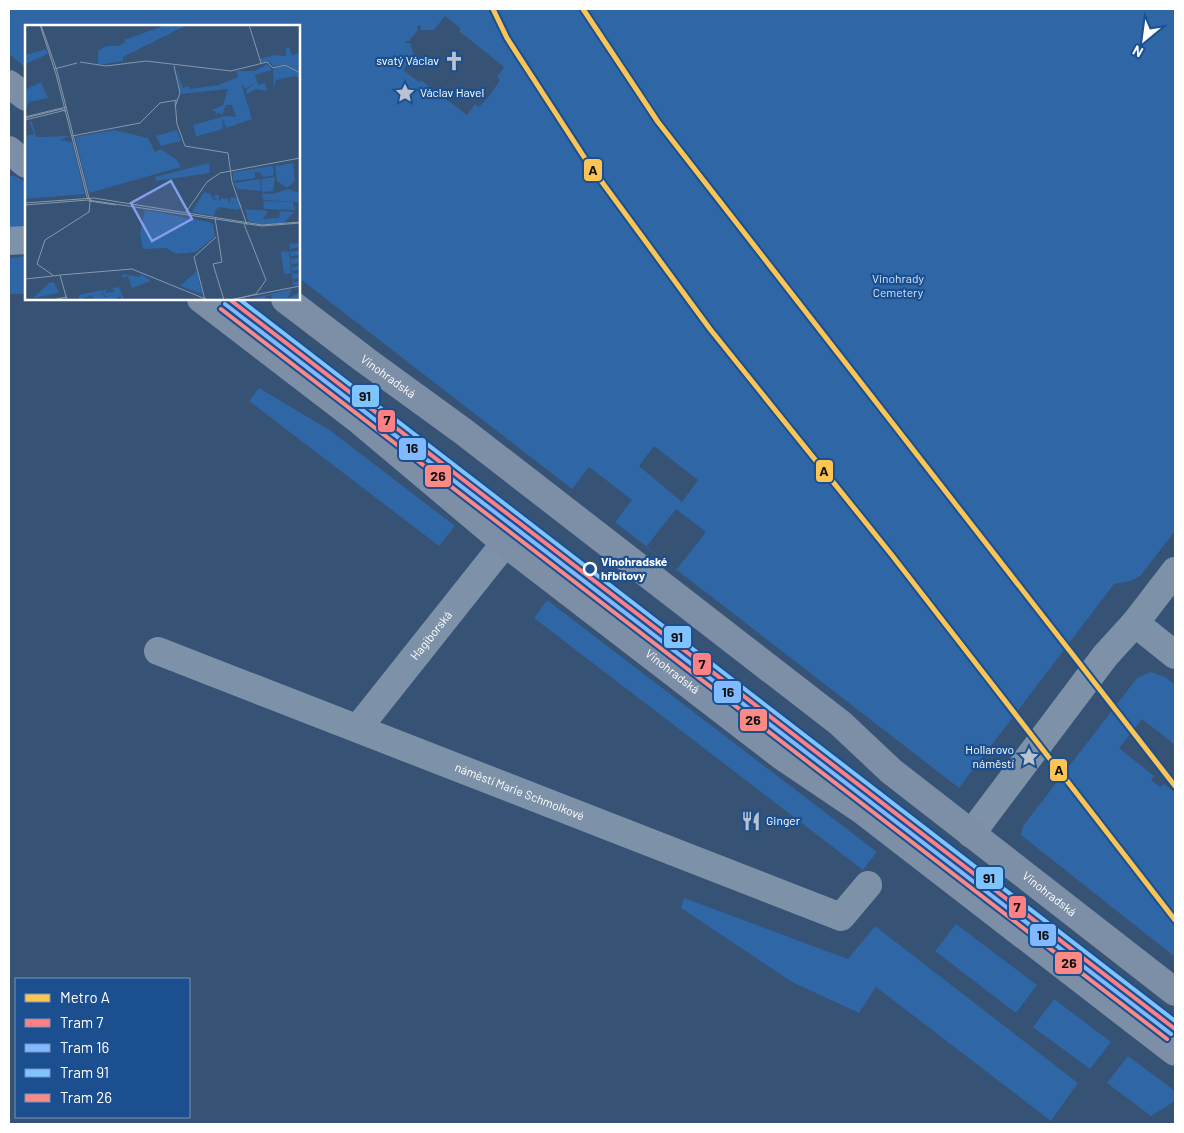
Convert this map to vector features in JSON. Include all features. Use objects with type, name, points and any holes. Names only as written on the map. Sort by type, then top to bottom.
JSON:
[{"type":"main road","points":[[9,84],[25,97]]},
{"type":"main road","name":"Vinohradská","points":[[202,300],[360,420],[505,543],[783,757],[863,811],[1175,1052]]},
{"type":"main road","name":"Vinohradská","points":[[286,300],[464,432],[834,718],[891,771],[1175,992]]},
{"type":"street","points":[[9,241],[25,240]]},
{"type":"street","name":"Hagiborská","points":[[358,728],[505,543]]},
{"type":"street","points":[[971,834],[1105,656],[1135,624],[1175,571]]},
{"type":"street","points":[[1135,624],[1175,654]]},
{"type":"street","name":"náměstí Marie Schmolkové","points":[[158,650],[841,917],[868,885]]},
{"type":"green space","name":"Vinohrady Cemetery","points":[[9,9],[1175,9],[1175,531],[1140,576],[1131,581],[1114,584],[959,788],[676,570],[706,532],[676,509],[646,546],[581,496],[615,522],[632,500],[589,467],[572,489],[300,279],[300,25],[25,25],[25,67],[9,54]],"holes":[[[445,16],[461,29],[459,31],[504,67],[497,77],[500,80],[487,99],[479,107],[475,104],[467,115],[421,80],[419,82],[403,70],[414,56],[410,43],[405,41],[409,41],[418,30],[417,26],[420,25],[421,30],[434,30]],[[654,446],[698,480],[682,502],[639,466]]]},
{"type":"green space","points":[[9,175],[17,177],[25,182],[25,229],[9,230]]},
{"type":"green space","points":[[25,256],[25,294],[9,294],[9,258]]},
{"type":"green space","points":[[259,388],[331,431],[455,526],[439,546],[249,401]]},
{"type":"green space","points":[[547,600],[877,852],[863,870],[534,618]]},
{"type":"green space","points":[[1151,672],[1165,677],[1175,685],[1175,745],[1142,719],[1119,748],[1154,776],[1151,780],[1160,787],[1164,784],[1173,791],[1175,789],[1175,957],[1021,835],[1023,826],[1137,678]]},
{"type":"green space","points":[[684,898],[848,959],[875,926],[1078,1083],[1051,1121],[876,987],[859,1013],[792,982],[681,908]]},
{"type":"green space","points":[[956,924],[1037,985],[1016,1013],[935,951]]},
{"type":"green space","points":[[1054,999],[1111,1042],[1090,1069],[1033,1027]]},
{"type":"green space","points":[[1128,1056],[1175,1091],[1175,1101],[1151,1116],[1107,1083]]},
{"type":"metro line","name":"A","points":[[493,9],[507,38],[588,163],[710,329],[891,554],[1175,920]]},
{"type":"metro line","name":"A","points":[[583,9],[658,122],[1175,786]]},
{"type":"tram line","name":"7","points":[[230,300],[1175,1029]]},
{"type":"tram line","name":"91","points":[[240,300],[1175,1021]]},
{"type":"tram line","name":"16","points":[[225,304],[1171,1034]]},
{"type":"tram line","name":"26","points":[[221,309],[1167,1039]]},
{"type":"place","name":"svatý Václav","points":[[454,61]]},
{"type":"place","name":"Václav Havel","points":[[405,93]]},
{"type":"place","name":"Vinohradské hřbitovy","points":[[590,569]]},
{"type":"place","name":"Hollarovo náměstí","points":[[1029,757]]},
{"type":"place","name":"Ginger","points":[[751,821]]}]
